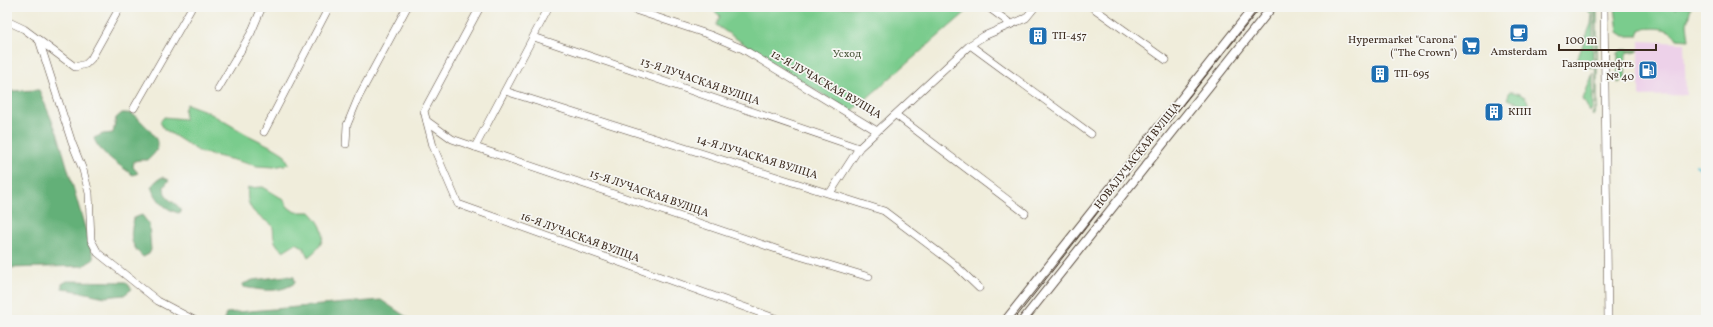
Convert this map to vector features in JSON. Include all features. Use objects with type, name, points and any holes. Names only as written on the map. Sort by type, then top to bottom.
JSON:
[{"type":"main road","name":"НОВАЛУЧАСКАЯ ВУЛІЦА","points":[[1006,320],[1254,7]]},
{"type":"main road","name":"НОВАЛУЧАСКАЯ ВУЛІЦА","points":[[1023,320],[1272,7]]},
{"type":"street","points":[[7,21],[24,29],[75,66],[86,64],[91,60],[120,7]]},
{"type":"street","points":[[134,108],[192,7]]},
{"type":"street","points":[[218,89],[251,33],[262,7]]},
{"type":"street","points":[[264,132],[329,7]]},
{"type":"street","points":[[346,144],[347,125],[359,96],[407,7]]},
{"type":"street","name":"16-Я ЛУЧАСКАЯ ВУЛІЦА","points":[[480,7],[424,111],[433,146],[458,204],[780,320]]},
{"type":"street","points":[[475,147],[549,7]]},
{"type":"street","name":"12-Я ЛУЧАСКАЯ ВУЛІЦА","points":[[626,7],[710,35],[743,49],[877,131],[970,45],[984,36],[1026,18],[1035,7]]},
{"type":"street","points":[[988,7],[1011,24]]},
{"type":"street","points":[[1092,7],[1166,60]]},
{"type":"street","points":[[1604,7],[1608,320]]},
{"type":"street","name":"13-Я ЛУЧАСКАЯ ВУЛІЦА","points":[[534,37],[859,148]]},
{"type":"street","points":[[39,40],[72,143],[83,170],[89,193],[91,240],[98,253],[158,301],[194,320]]},
{"type":"street","points":[[970,45],[1091,134]]},
{"type":"street","name":"14-Я ЛУЧАСКАЯ ВУЛІЦА","points":[[505,91],[884,211],[952,264],[979,288]]},
{"type":"street","points":[[896,115],[1024,213]]},
{"type":"street","name":"15-Я ЛУЧАСКАЯ ВУЛІЦА","points":[[427,121],[452,139],[776,249],[869,277]]},
{"type":"street","points":[[830,193],[859,148],[877,131]]},
{"type":"shaded area","points":[[1639,41],[1684,43],[1686,95],[1639,96]]},
{"type":"green space","name":"Усход","points":[[710,7],[972,7],[851,112],[771,62],[716,25],[720,16]]},
{"type":"green space","points":[[1615,7],[1672,7],[1676,9],[1678,7],[1691,7],[1687,24],[1689,40],[1677,39],[1670,32],[1656,28],[1641,29],[1638,36],[1624,36],[1618,32]]},
{"type":"green space","points":[[1588,9],[1593,10],[1593,68],[1576,62],[1591,24],[1592,15]]},
{"type":"green space","points":[[1595,9],[1597,9],[1597,108],[1593,116],[1592,114],[1596,108]]},
{"type":"green space","points":[[1622,50],[1639,50],[1637,52],[1628,52],[1626,54],[1625,79],[1618,83],[1618,53]]},
{"type":"green space","points":[[1593,73],[1593,108],[1590,112],[1583,99]]},
{"type":"green space","points":[[39,90],[58,135],[94,259],[83,266],[7,268],[7,95],[11,91]]},
{"type":"green space","points":[[1510,91],[1525,97],[1528,102],[1528,106],[1507,99]]},
{"type":"green space","points":[[187,104],[206,111],[276,149],[284,154],[289,164],[274,167],[257,166],[200,152],[164,129],[160,122],[164,117],[185,119],[184,110]]},
{"type":"green space","points":[[122,113],[132,114],[139,119],[155,137],[158,145],[156,151],[148,160],[134,161],[133,167],[138,173],[133,175],[105,153],[96,143],[94,138],[103,134],[113,133],[116,118]]},
{"type":"green space","points":[[162,177],[169,180],[164,187],[166,196],[177,205],[181,212],[178,213],[165,206],[159,200],[151,187]]},
{"type":"green space","points":[[263,187],[283,199],[288,207],[295,212],[310,212],[316,218],[320,224],[323,236],[322,241],[315,252],[308,257],[303,247],[296,243],[283,251],[278,247],[274,239],[273,227],[271,224],[255,213],[248,202],[248,188]]},
{"type":"green space","points":[[142,215],[149,224],[151,250],[149,254],[143,257],[135,248],[131,234],[134,218]]},
{"type":"green space","points":[[286,276],[294,277],[295,283],[282,289],[263,290],[243,287],[243,284],[253,280]]},
{"type":"green space","points":[[67,281],[126,282],[132,289],[124,295],[105,297],[62,288],[62,284]]},
{"type":"green space","points":[[381,300],[411,320],[224,320],[226,313]]},
{"type":"waterway","points":[[1696,165],[1706,173]]},
{"type":"tram line","points":[[1014,320],[1137,162],[1261,7]]},
{"type":"place","name":"Amsterdam","points":[[1519,33]]},
{"type":"place","name":"ТП-457","points":[[1038,36]]},
{"type":"place","name":"Hypermarket \"Carona\" (\"The Crown\")","points":[[1471,46]]},
{"type":"place","name":"Газпромнефть № 40","points":[[1648,70]]},
{"type":"place","name":"ТП-695","points":[[1380,74]]},
{"type":"place","name":"КПП","points":[[1494,112]]}]
